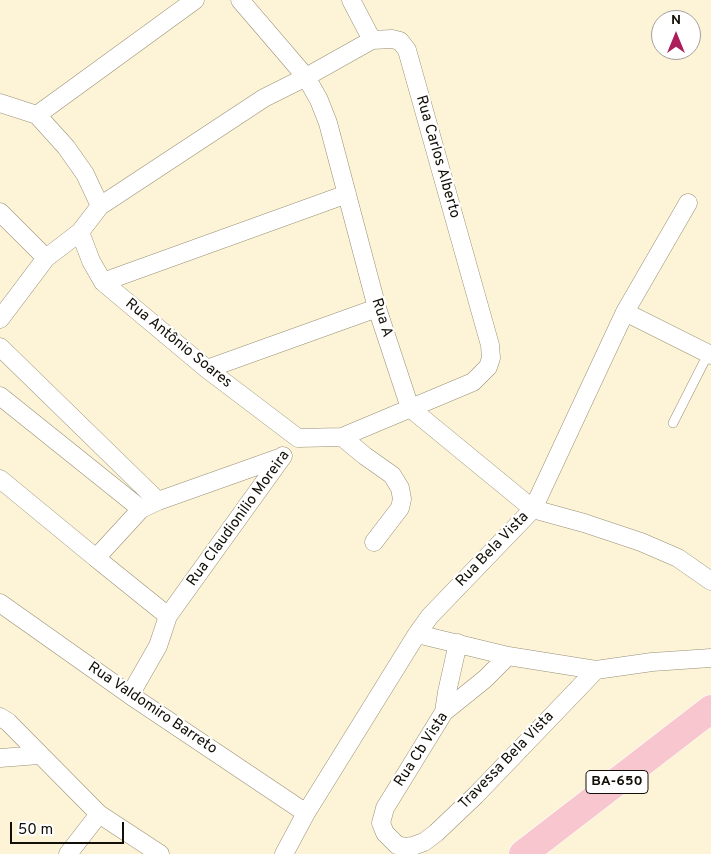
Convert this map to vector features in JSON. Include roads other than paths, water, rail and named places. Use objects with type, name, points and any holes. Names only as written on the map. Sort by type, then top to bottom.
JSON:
[{"type":"main road","name":"BA-650","points":[[522,854],[711,709]]},
{"type":"street","points":[[37,115],[195,0]]},
{"type":"street","name":"Rua A","points":[[240,0],[306,77],[319,100],[328,123],[378,308],[410,408]]},
{"type":"street","points":[[0,319],[46,258],[80,232],[100,206],[264,98],[372,40],[351,0]]},
{"type":"street","name":"Rua Carlos Alberto","points":[[372,40],[392,39],[400,41],[407,50],[490,346]]},
{"type":"street","points":[[0,103],[37,115],[66,148],[85,174],[100,206]]},
{"type":"street","points":[[104,282],[347,194]]},
{"type":"street","name":"Rua Bela Vista","points":[[284,854],[306,813],[417,634],[430,616],[533,508],[625,312],[688,203]]},
{"type":"street","points":[[0,212],[46,258]]},
{"type":"street","name":"Rua Antônio Soares","points":[[80,232],[91,261],[104,282],[207,369],[298,438]]},
{"type":"street","points":[[207,369],[378,308]]},
{"type":"street","points":[[625,312],[709,354]]},
{"type":"street","name":"Rua Claudionilio Moreira","points":[[130,696],[158,646],[168,616],[282,457],[298,438],[342,437],[473,382],[488,367],[491,358],[490,346]]},
{"type":"street","points":[[0,347],[158,501]]},
{"type":"street","points":[[0,396],[141,509]]},
{"type":"street","points":[[410,408],[533,508],[642,542],[678,558],[711,582]]},
{"type":"street","points":[[342,437],[392,475],[400,488],[402,499],[400,508],[374,542]]},
{"type":"street","points":[[91,554],[141,509],[158,501],[282,457]]},
{"type":"street","points":[[0,479],[168,616]]},
{"type":"street","name":"Rua Valdomiro Barreto","points":[[0,603],[130,696],[306,813]]},
{"type":"street","points":[[417,634],[508,656],[596,670],[652,662],[711,658]]},
{"type":"street","points":[[444,712],[458,643]]},
{"type":"street","name":"Rua Cb Vista","points":[[413,846],[404,847],[397,845],[385,833],[381,824],[385,808],[444,712],[485,679],[508,656]]},
{"type":"street","name":"Travessa Bela Vista","points":[[413,846],[424,842],[436,833],[476,795],[596,670]]},
{"type":"street","points":[[0,717],[8,722],[99,814],[160,854]]},
{"type":"street","points":[[0,758],[39,755]]},
{"type":"street","points":[[68,854],[99,814]]},
{"type":"lane","points":[[673,423],[709,354]]}]
